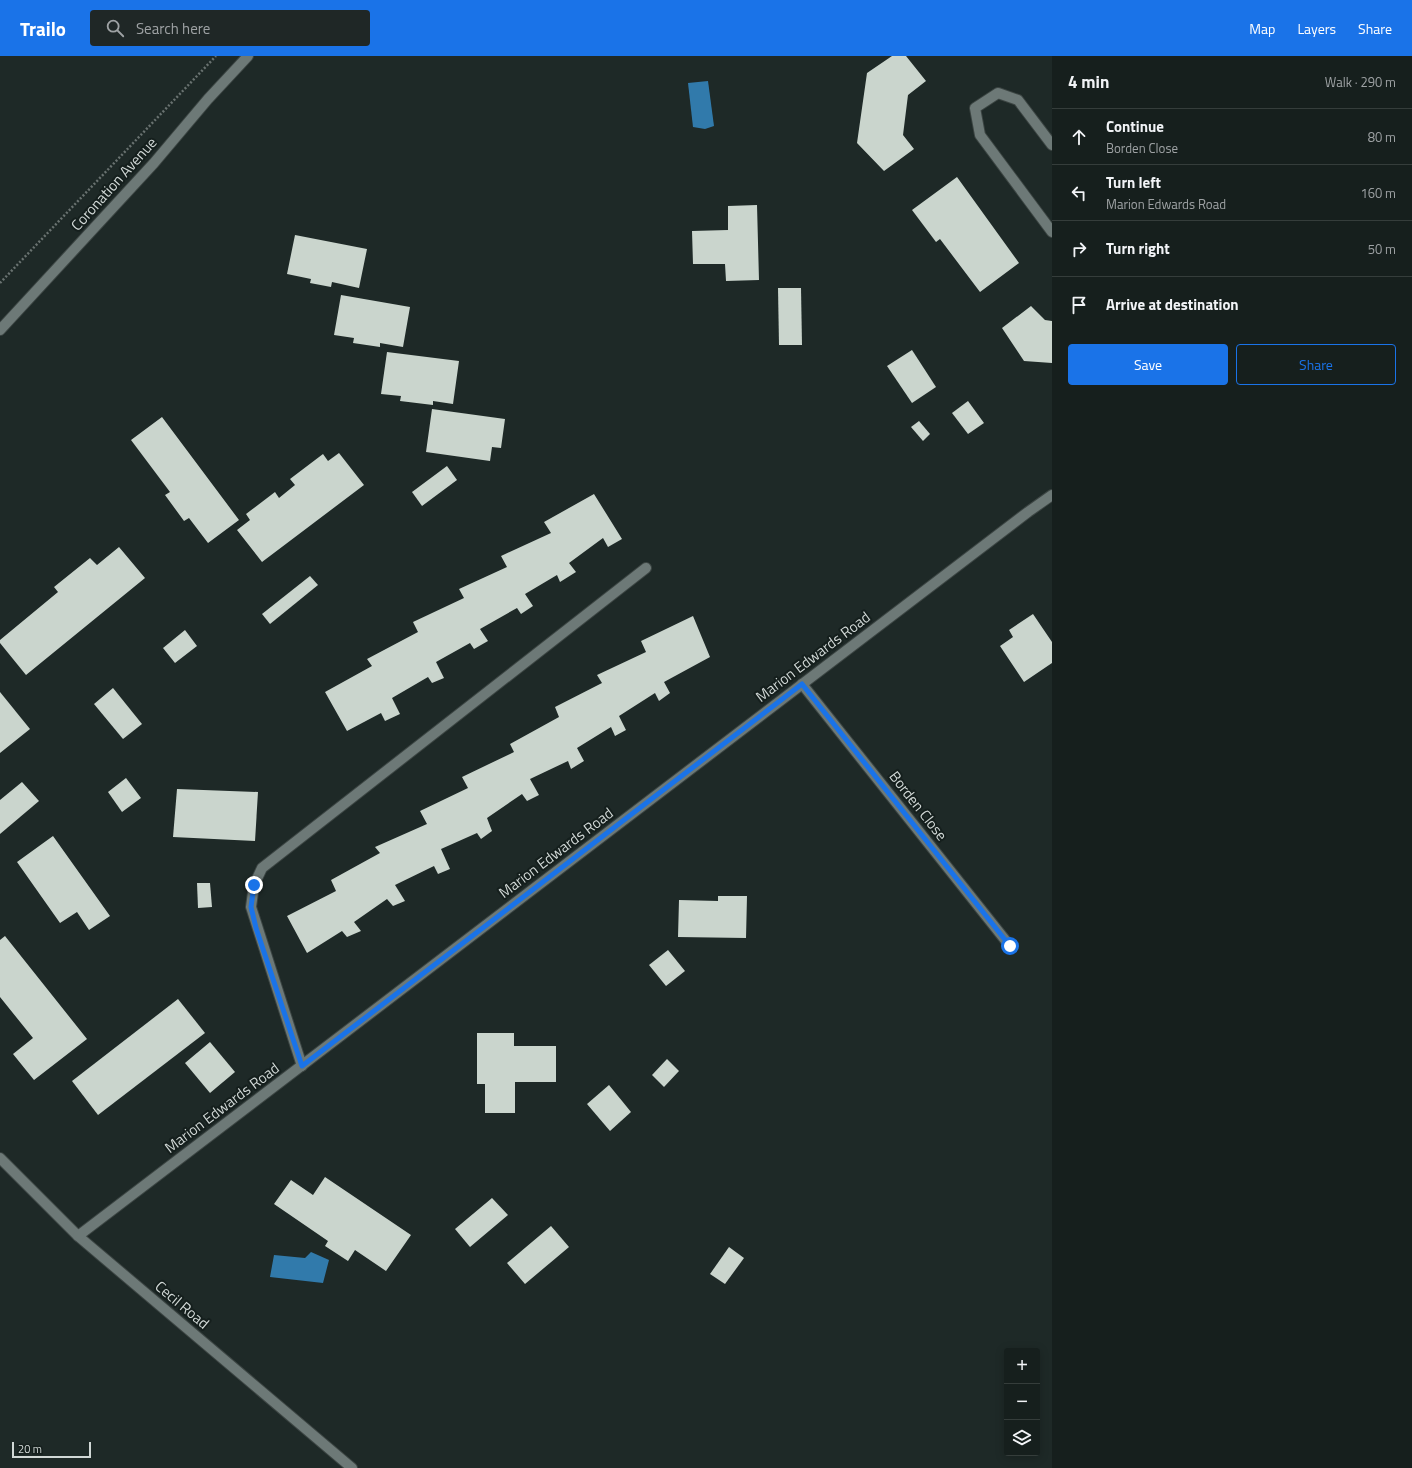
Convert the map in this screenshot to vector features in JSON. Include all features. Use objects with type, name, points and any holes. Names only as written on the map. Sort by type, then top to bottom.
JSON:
[{"type":"street","name":"Coronation Avenue","points":[[0,330],[154,164],[208,99],[248,56]]},
{"type":"street","points":[[1052,144],[1018,100],[998,93],[975,108],[980,135],[1052,232]]},
{"type":"street","name":"Marion Edwards Road","points":[[78,1236],[1052,495]]},
{"type":"street","points":[[302,1066],[251,907],[254,885],[262,868],[646,568]]},
{"type":"street","name":"Borden Close","points":[[802,684],[1010,946]]},
{"type":"street","name":"Cecil Road","points":[[0,1158],[78,1236],[352,1468]]},
{"type":"path","points":[[0,283],[216,56]]},
{"type":"water","points":[[708,81],[714,126],[705,129],[693,127],[688,83]]},
{"type":"water","points":[[311,1252],[329,1260],[323,1283],[270,1277],[274,1255],[305,1258]]},
{"type":"building","points":[[892,56],[906,56],[926,81],[908,95],[903,135],[914,149],[884,171],[857,143],[867,73]]},
{"type":"building","points":[[957,177],[1019,263],[980,292],[940,239],[936,242],[912,210]]},
{"type":"building","points":[[757,205],[759,280],[726,281],[725,264],[693,264],[692,231],[728,230],[728,206]]},
{"type":"building","points":[[295,235],[367,249],[359,288],[332,282],[331,287],[310,283],[311,279],[287,274]]},
{"type":"building","points":[[778,288],[801,288],[802,345],[779,345]]},
{"type":"building","points":[[341,295],[410,307],[403,347],[380,343],[380,347],[353,343],[354,338],[334,335]]},
{"type":"building","points":[[1031,306],[1045,320],[1052,321],[1052,363],[1024,361],[1002,328]]},
{"type":"building","points":[[912,350],[936,387],[912,403],[887,366]]},
{"type":"building","points":[[387,352],[459,361],[453,404],[433,401],[433,405],[400,401],[401,396],[381,394]]},
{"type":"building","points":[[968,401],[984,423],[968,434],[952,413]]},
{"type":"building","points":[[432,409],[505,419],[501,448],[492,447],[490,461],[426,452]]},
{"type":"building","points":[[162,417],[239,520],[208,543],[189,518],[184,521],[165,495],[170,492],[131,440]]},
{"type":"building","points":[[919,421],[930,434],[923,441],[911,427]]},
{"type":"building","points":[[339,453],[364,485],[262,562],[237,530],[250,520],[246,514],[275,492],[279,498],[295,485],[290,479],[323,454],[328,461]]},
{"type":"building","points":[[447,466],[457,480],[422,506],[412,492]]},
{"type":"building","points":[[594,494],[622,539],[608,547],[603,538],[569,563],[576,572],[560,582],[557,575],[525,594],[533,606],[521,614],[517,608],[480,629],[488,641],[474,649],[470,643],[436,662],[444,678],[432,683],[428,677],[392,698],[400,714],[385,721],[381,713],[347,731],[325,692],[372,666],[367,659],[418,632],[413,622],[464,598],[459,589],[507,567],[501,556],[551,533],[544,522]]},
{"type":"building","points":[[119,547],[145,578],[26,675],[0,643],[0,640],[58,592],[54,587],[90,558],[97,565]]},
{"type":"building","points":[[310,576],[318,585],[270,624],[262,614]]},
{"type":"building","points":[[1033,614],[1052,642],[1052,663],[1024,682],[1000,646],[1013,637],[1009,630]]},
{"type":"building","points":[[693,616],[710,657],[664,682],[670,693],[659,701],[655,693],[619,716],[626,730],[615,736],[611,727],[577,748],[584,761],[571,769],[568,761],[530,779],[539,795],[527,801],[522,794],[487,818],[492,831],[481,839],[477,833],[441,849],[450,869],[438,874],[434,866],[395,885],[405,901],[393,906],[387,899],[354,922],[361,931],[347,937],[342,931],[307,953],[287,916],[336,891],[331,880],[380,853],[375,847],[427,824],[420,811],[468,788],[462,777],[514,752],[510,744],[559,717],[555,707],[602,683],[597,675],[646,652],[641,641]]},
{"type":"building","points":[[185,630],[197,646],[175,663],[163,648]]},
{"type":"building","points":[[113,688],[142,724],[123,739],[94,704]]},
{"type":"building","points":[[0,692],[30,729],[0,753]]},
{"type":"building","points":[[126,778],[141,798],[122,812],[108,792]]},
{"type":"building","points":[[22,782],[39,801],[0,834],[0,800]]},
{"type":"building","points":[[177,789],[258,792],[255,841],[173,837]]},
{"type":"building","points":[[53,836],[110,916],[89,930],[77,912],[60,923],[17,862]]},
{"type":"building","points":[[197,883],[210,883],[212,907],[198,908]]},
{"type":"building","points":[[718,896],[747,896],[746,938],[678,937],[679,900],[718,901]]},
{"type":"building","points":[[5,936],[87,1039],[34,1080],[13,1054],[33,1038],[0,997],[0,940]]},
{"type":"building","points":[[668,950],[685,971],[666,986],[649,965]]},
{"type":"building","points":[[178,999],[205,1033],[98,1115],[72,1081]]},
{"type":"building","points":[[477,1033],[514,1033],[514,1046],[556,1046],[556,1082],[515,1082],[515,1113],[485,1113],[485,1084],[477,1084]]},
{"type":"building","points":[[210,1042],[235,1072],[210,1093],[185,1063]]},
{"type":"building","points":[[667,1059],[679,1071],[664,1087],[652,1075]]},
{"type":"building","points":[[609,1085],[631,1112],[610,1131],[587,1104]]},
{"type":"building","points":[[325,1177],[411,1235],[386,1271],[355,1250],[348,1261],[325,1246],[328,1241],[274,1204],[291,1180],[313,1195]]},
{"type":"building","points":[[492,1198],[508,1215],[470,1247],[455,1229]]},
{"type":"building","points":[[551,1226],[569,1247],[525,1284],[507,1263]]},
{"type":"building","points":[[729,1247],[744,1258],[725,1284],[710,1274]]},
{"type":"route","points":[[254,885],[251,907],[256,928],[302,1066],[802,684],[1010,946]]}]
